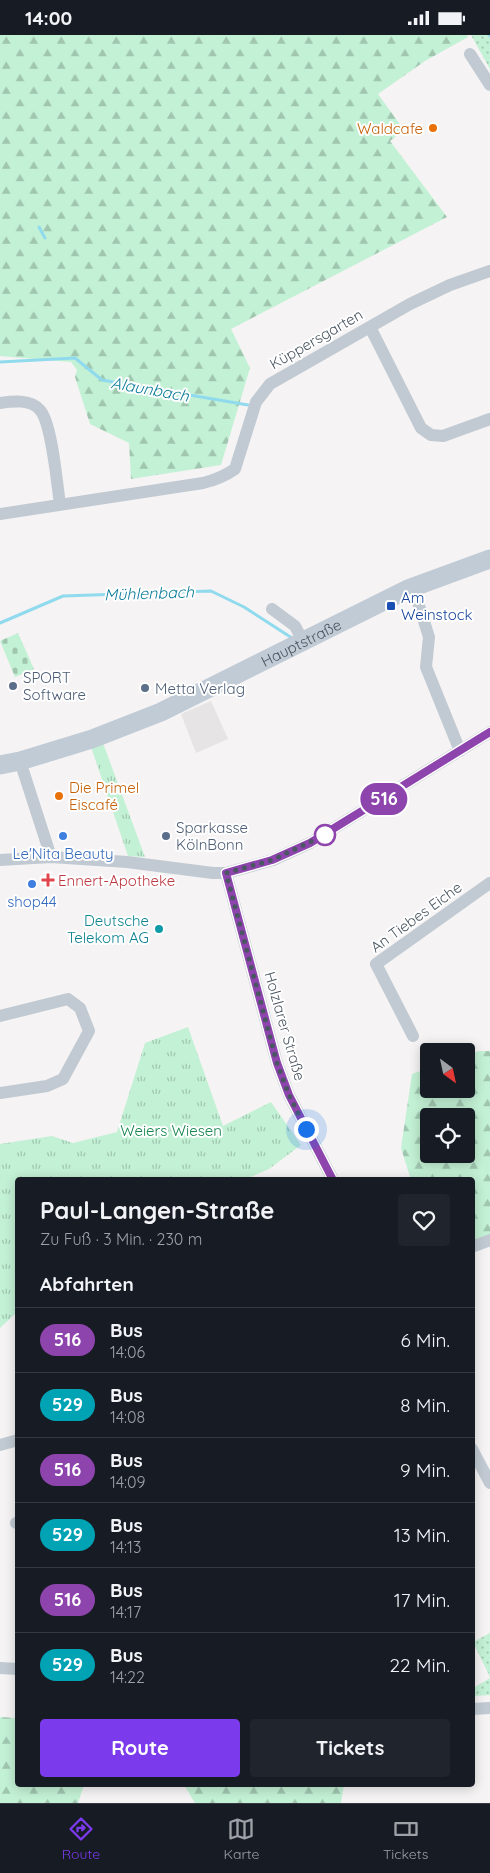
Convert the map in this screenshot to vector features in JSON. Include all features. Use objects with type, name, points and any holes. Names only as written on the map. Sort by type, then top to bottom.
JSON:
[{"type":"main road","name":"Hauptstraße","points":[[0,765],[20,761],[92,739],[161,712],[413,587],[490,559]]},
{"type":"street","points":[[470,54],[490,85]]},
{"type":"street","name":"Küppersgarten","points":[[0,514],[203,483],[227,475],[235,469],[256,402],[270,385],[370,327],[442,289],[490,271]]},
{"type":"street","points":[[370,327],[421,427],[431,435],[443,436],[490,419]]},
{"type":"street","points":[[0,403],[18,401],[41,410],[48,424],[60,504]]},
{"type":"street","points":[[413,587],[429,637],[426,667],[460,751]]},
{"type":"street","points":[[272,609],[294,626],[303,641]]},
{"type":"street","points":[[0,859],[51,857],[126,862],[226,873],[272,860],[310,843],[490,732]]},
{"type":"street","points":[[20,761],[51,857]]},
{"type":"street","name":"Holzlarer Straße","points":[[226,873],[277,1063],[289,1095],[331,1177]]},
{"type":"street","name":"An Tiebes Eiche","points":[[413,1036],[376,964],[490,883]]},
{"type":"street","points":[[0,1016],[68,999],[80,1008],[89,1031],[63,1079],[47,1086],[0,1093]]},
{"type":"street","points":[[475,1246],[490,1240]]},
{"type":"street","points":[[0,1445],[15,1441]]},
{"type":"street","points":[[475,1454],[489,1480]]},
{"type":"street","points":[[0,1668],[15,1669]]},
{"type":"street","points":[[475,1709],[490,1709]]},
{"type":"shaded area","points":[[211,701],[228,739],[196,753],[181,714]]},
{"type":"green space","points":[[0,35],[467,35],[468,37],[425,61],[378,94],[404,130],[390,141],[447,217],[231,329],[250,368],[221,465],[131,479],[129,443],[90,424],[75,377],[77,370],[71,362],[0,356]]},
{"type":"green space","points":[[471,35],[490,35],[490,69]]},
{"type":"green space","points":[[18,633],[34,669],[15,677],[0,641]]},
{"type":"green space","points":[[103,743],[145,857],[128,856],[91,747]]},
{"type":"green space","name":"Weiers Wiesen","points":[[188,1027],[223,1126],[271,1102],[301,1145],[269,1169],[251,1177],[15,1177],[15,1314],[0,1328],[0,1144],[52,1136],[73,1143],[117,1132],[145,1043]]},
{"type":"green space","points":[[490,1051],[490,1240],[475,1244],[475,1177],[410,1177],[401,1148],[412,1074],[420,1071],[420,1098],[475,1098],[475,1052]]},
{"type":"green space","points":[[490,1633],[490,1677],[475,1646],[475,1641]]},
{"type":"green space","points":[[490,1678],[490,1695],[475,1696],[475,1687]]},
{"type":"green space","points":[[0,1717],[15,1718],[15,1787],[83,1787],[78,1803],[0,1803]]},
{"type":"green space","points":[[185,1787],[344,1787],[341,1803],[195,1803]]},
{"type":"waterway","points":[[39,227],[45,238]]},
{"type":"waterway","name":"Alaunbach","points":[[0,362],[75,358],[102,380],[248,405]]},
{"type":"waterway","name":"Mühlenbach","points":[[0,623],[63,596],[211,591],[244,607],[292,638]]},
{"type":"bus line","name":"516","points":[[331,1177],[289,1095],[277,1063],[226,873],[272,860],[310,843],[490,732]]},
{"type":"place","name":"Waldcafe","points":[[433,128]]},
{"type":"place","name":"Am Weinstock","points":[[391,606]]},
{"type":"place","name":"SPORT Software","points":[[13,686]]},
{"type":"place","name":"Metta Verlag","points":[[145,688]]},
{"type":"place","name":"Die Primel Eiscafé","points":[[59,796]]},
{"type":"place","name":"Le'Nita Beauty","points":[[63,836]]},
{"type":"place","name":"Sparkasse KölnBonn","points":[[166,836]]},
{"type":"place","name":"Ennert-Apotheke","points":[[48,880]]},
{"type":"place","name":"shop44","points":[[32,884]]},
{"type":"place","name":"Deutsche Telekom AG","points":[[159,929]]},
{"type":"route","points":[[306,1129],[289,1095],[277,1063],[226,873],[272,860],[325,835]]}]
